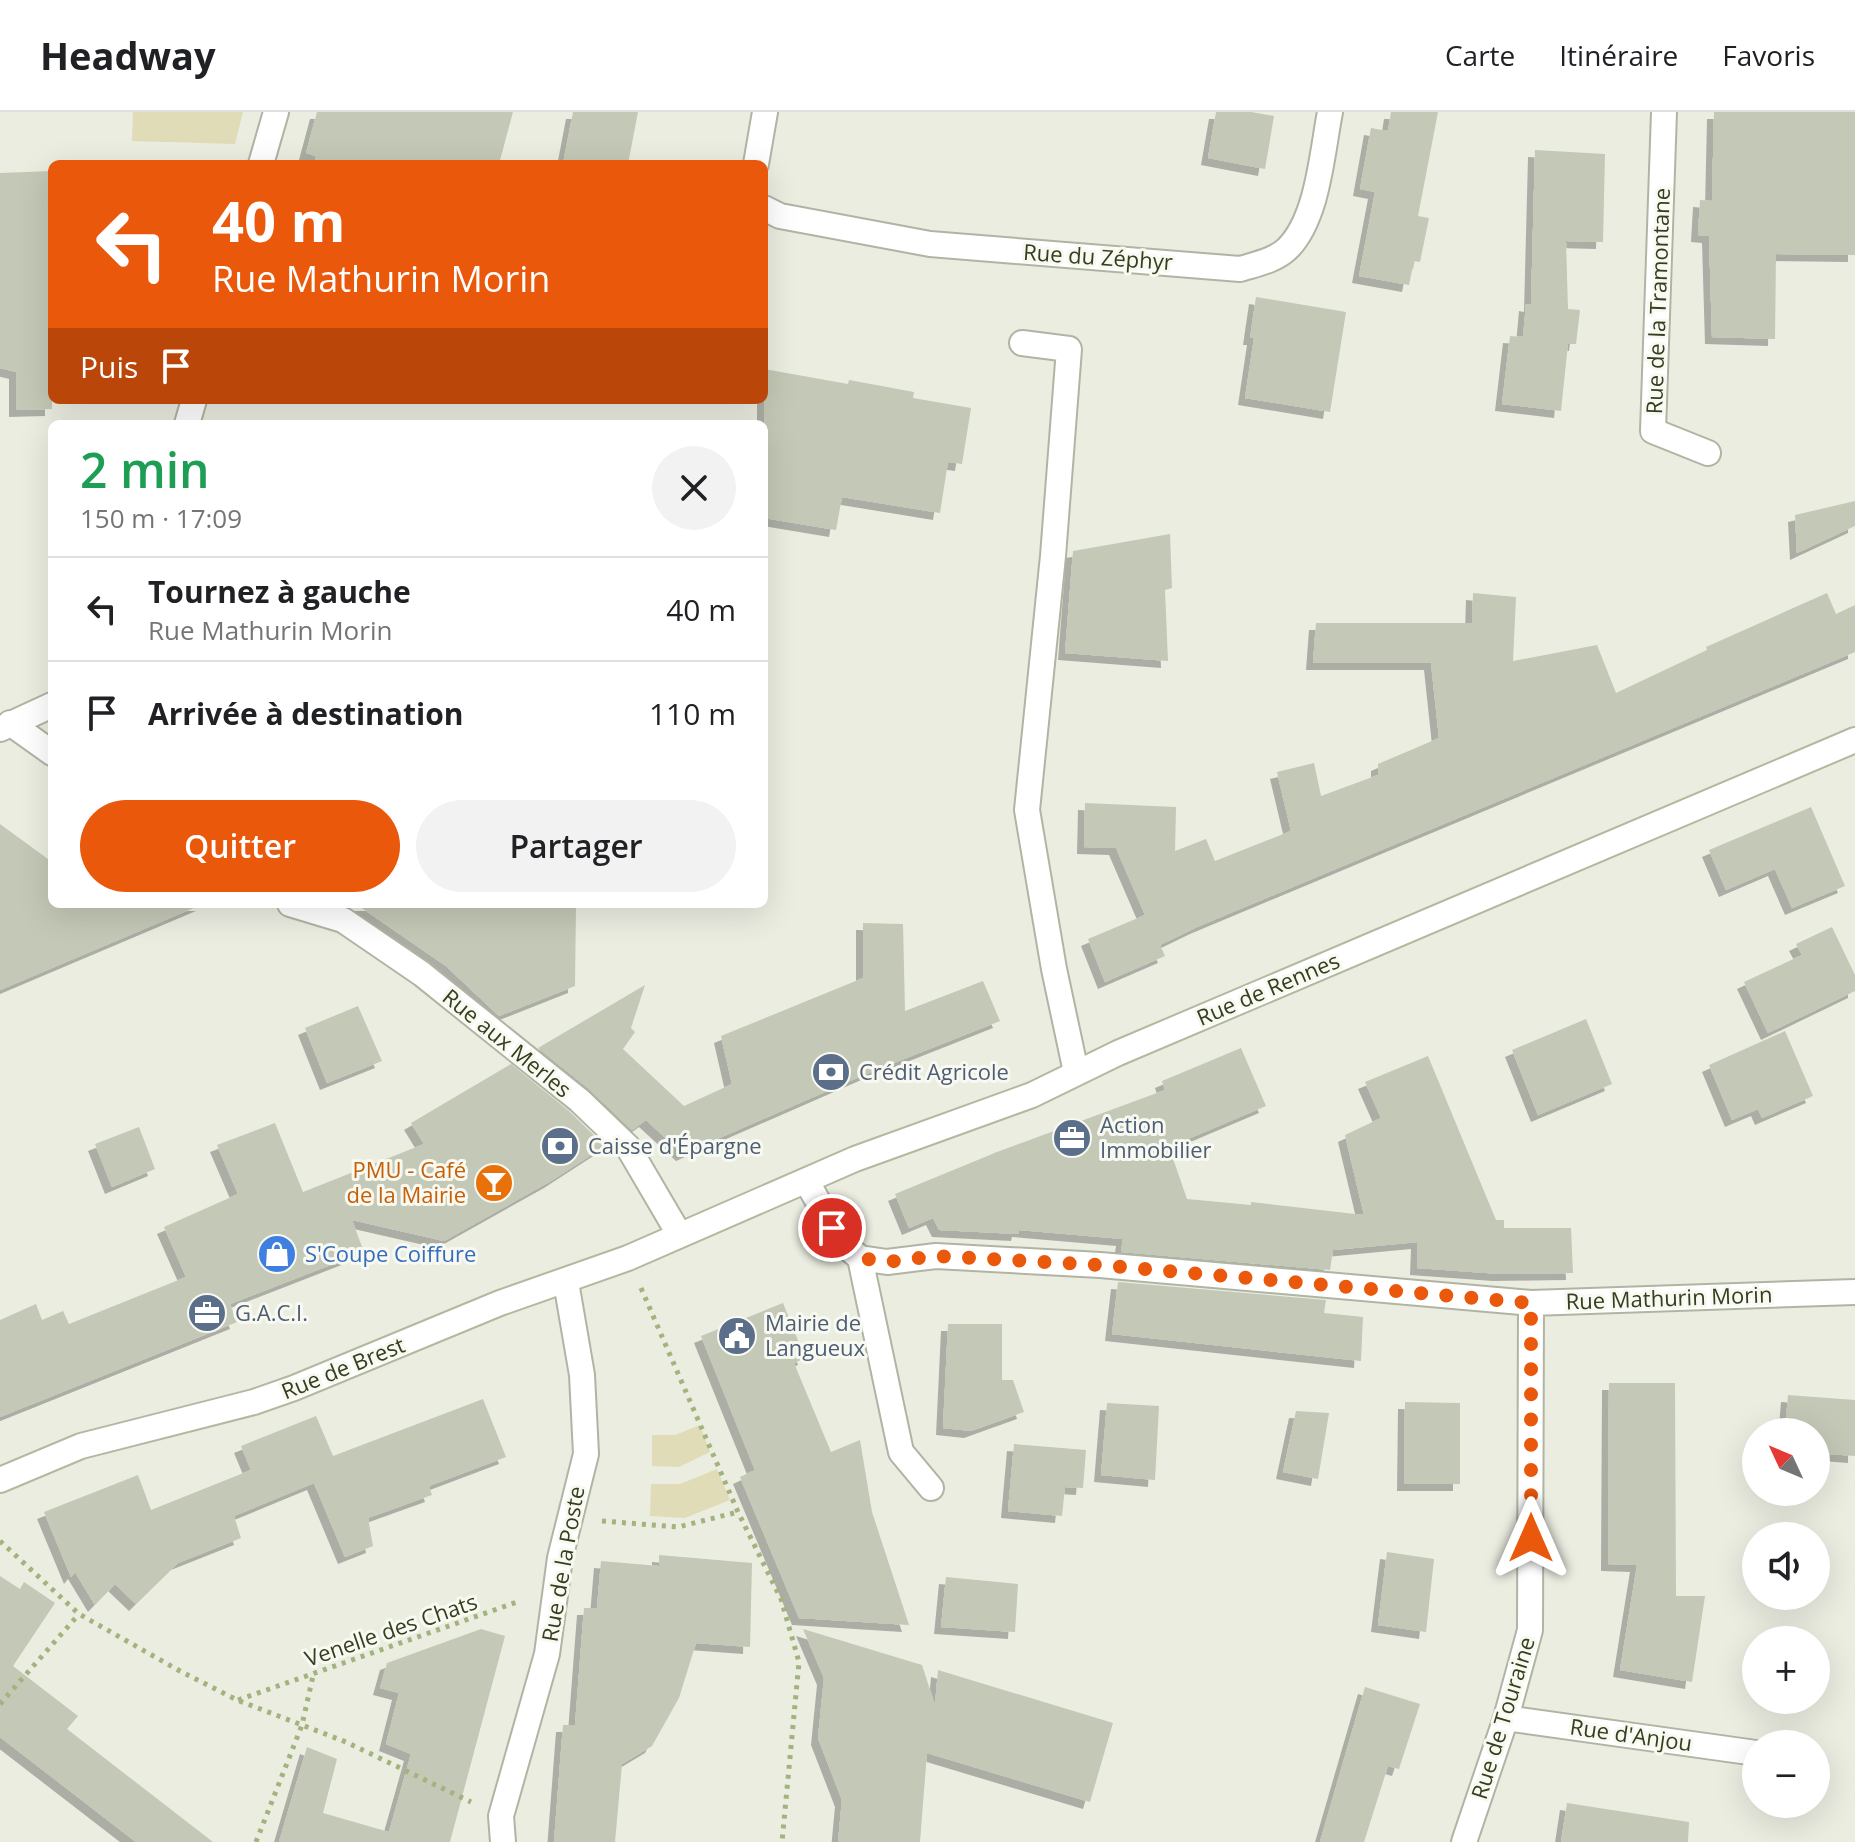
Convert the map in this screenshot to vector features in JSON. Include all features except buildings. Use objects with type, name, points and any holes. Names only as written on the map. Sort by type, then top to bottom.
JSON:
[{"type":"street","points":[[262,160],[276,112]]},
{"type":"street","points":[[757,160],[765,112]]},
{"type":"street","name":"Rue du Zéphyr","points":[[768,210],[780,216],[930,244],[1240,269],[1264,262],[1285,251],[1301,232],[1310,209],[1330,112]]},
{"type":"street","name":"Rue de la Tramontane","points":[[1664,112],[1653,431],[1708,453]]},
{"type":"street","points":[[1022,343],[1069,349],[1053,556],[1027,810],[1054,969],[1076,1072]]},
{"type":"street","points":[[5,726],[48,707]]},
{"type":"street","points":[[5,726],[48,751]]},
{"type":"street","name":"Rue de Rennes","points":[[679,1234],[855,1159],[1032,1095],[1076,1072],[1855,740]]},
{"type":"street","name":"Rue aux Merles","points":[[303,908],[343,920],[422,974],[579,1100],[628,1147],[679,1234]]},
{"type":"street","points":[[807,1182],[841,1242],[860,1258],[901,1452],[931,1488]]},
{"type":"street","name":"Rue de Brest","points":[[0,1480],[81,1446],[281,1393],[500,1303],[628,1258],[679,1234]]},
{"type":"street","name":"Rue Mathurin Morin","points":[[860,1258],[887,1262],[936,1256],[1100,1265],[1531,1303],[1855,1292]]},
{"type":"street","name":"Rue de la Poste","points":[[503,1842],[501,1816],[547,1654],[568,1519],[586,1454],[582,1375],[566,1282]]},
{"type":"street","name":"Rue de Touraine","points":[[1464,1842],[1506,1718],[1530,1630],[1531,1303]]},
{"type":"street","name":"Rue d'Anjou","points":[[1506,1718],[1742,1751]]},
{"type":"path","points":[[628,1258],[738,1512],[781,1599],[799,1662],[782,1842]]},
{"type":"path","points":[[568,1519],[678,1527],[738,1512]]},
{"type":"path","points":[[0,1541],[79,1614],[237,1700],[346,1742],[501,1816]]},
{"type":"path","name":"Venelle des Chats","points":[[237,1700],[556,1589]]},
{"type":"path","points":[[0,1704],[79,1614]]},
{"type":"path","points":[[256,1842],[302,1725],[313,1675]]},
{"type":"shaded area","points":[[133,112],[243,112],[235,144],[132,141]]},
{"type":"shaded area","points":[[700,1425],[710,1452],[679,1467],[652,1466],[652,1435],[675,1435]]},
{"type":"shaded area","points":[[717,1469],[730,1500],[685,1518],[650,1516],[651,1484],[680,1484]]},
{"type":"place","name":"Crédit Agricole","points":[[831,1072]]},
{"type":"place","name":"Action Immobilier","points":[[1072,1138]]},
{"type":"place","name":"Caisse d'Épargne","points":[[560,1146]]},
{"type":"place","name":"PMU - Café de la Mairie","points":[[494,1183]]},
{"type":"place","name":"S'Coupe Coiffure","points":[[277,1254]]},
{"type":"place","name":"G.A.C.I.","points":[[207,1313]]},
{"type":"place","name":"Mairie de Langueux","points":[[737,1336]]},
{"type":"route","points":[[832,1228],[841,1242],[860,1258],[887,1262],[936,1256],[1100,1265],[1531,1303],[1531,1538]]}]
